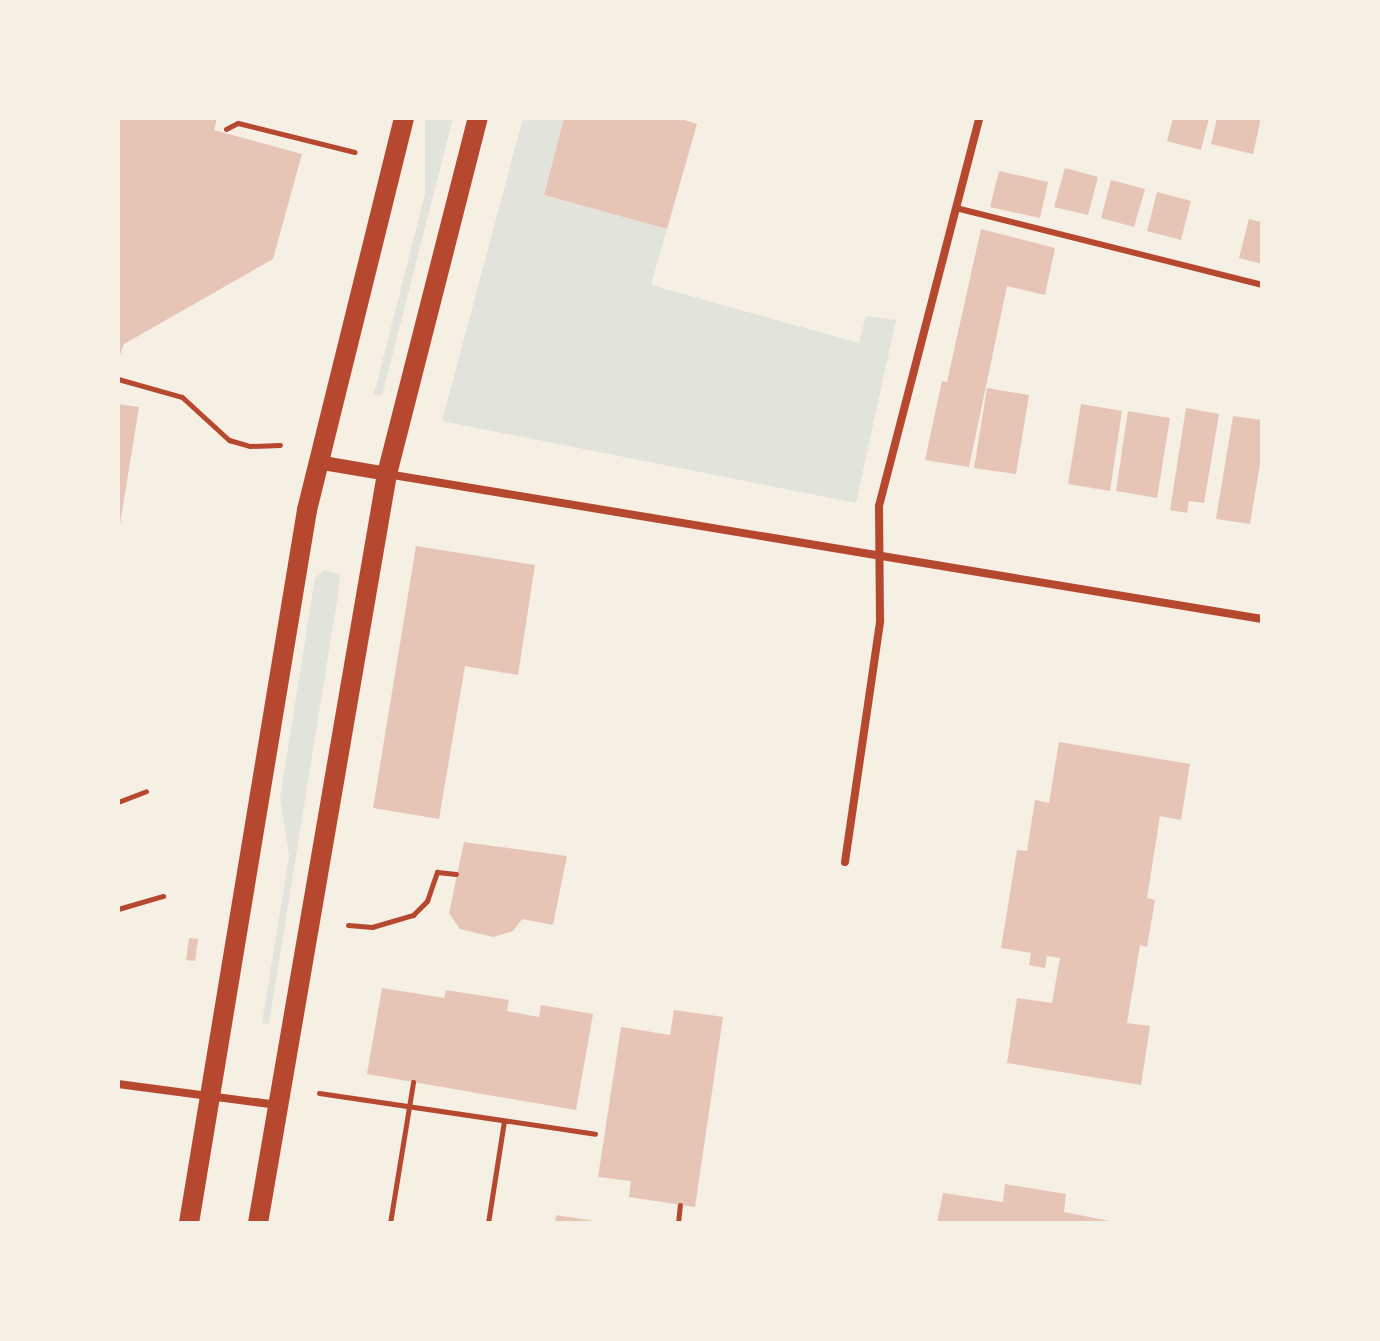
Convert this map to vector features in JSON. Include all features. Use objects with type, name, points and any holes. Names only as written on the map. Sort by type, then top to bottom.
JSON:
[{"type":"main road","points":[[189,1223],[317,462],[404,118]]},
{"type":"main road","points":[[258,1223],[387,474],[478,118]]},
{"type":"street","points":[[845,862],[880,621],[879,506],[979,118]]},
{"type":"street","points":[[317,462],[879,558],[1262,619]]},
{"type":"street","points":[[118,1084],[278,1106]]},
{"type":"lane","points":[[956,208],[1262,285]]},
{"type":"path","points":[[226,129],[238,123],[354,152]]},
{"type":"path","points":[[118,379],[182,397],[229,440],[250,446],[280,445]]},
{"type":"path","points":[[118,802],[146,791]]},
{"type":"path","points":[[348,925],[372,927],[413,915],[427,901],[437,872],[456,874]]},
{"type":"path","points":[[118,909],[163,896]]},
{"type":"path","points":[[390,1223],[413,1082]]},
{"type":"path","points":[[319,1093],[595,1134]]},
{"type":"path","points":[[488,1223],[504,1121]]},
{"type":"path","points":[[678,1223],[680,1205]]},
{"type":"shaded area","points":[[425,118],[453,118],[382,396],[374,394],[425,194]]},
{"type":"shaded area","points":[[523,118],[564,118],[544,195],[667,229],[651,285],[859,343],[866,316],[896,320],[856,503],[442,421]]},
{"type":"shaded area","points":[[325,570],[339,575],[340,582],[269,1024],[262,1023],[289,856],[280,798],[315,578]]},
{"type":"building","points":[[118,118],[217,118],[214,130],[302,154],[273,259],[124,344],[118,360]]},
{"type":"building","points":[[564,118],[678,118],[697,124],[667,229],[544,195]]},
{"type":"building","points":[[1173,118],[1209,118],[1201,150],[1167,141]]},
{"type":"building","points":[[1217,118],[1261,118],[1253,154],[1211,144]]},
{"type":"building","points":[[1065,168],[1098,177],[1088,215],[1054,207]]},
{"type":"building","points":[[999,171],[1048,182],[1040,218],[990,207]]},
{"type":"building","points":[[1111,180],[1145,189],[1134,227],[1101,218]]},
{"type":"building","points":[[1157,192],[1191,201],[1181,240],[1147,231]]},
{"type":"building","points":[[1249,219],[1262,222],[1262,264],[1239,258]]},
{"type":"building","points":[[981,229],[1055,248],[1045,295],[1007,286],[969,467],[925,460],[942,381],[947,382]]},
{"type":"building","points":[[987,388],[1029,395],[1016,474],[974,468]]},
{"type":"building","points":[[118,404],[139,407],[120,524],[118,523]]},
{"type":"building","points":[[1081,404],[1122,411],[1110,491],[1068,484]]},
{"type":"building","points":[[1186,408],[1219,414],[1204,503],[1189,501],[1187,513],[1170,510]]},
{"type":"building","points":[[1128,411],[1170,418],[1157,498],[1116,491]]},
{"type":"building","points":[[1233,416],[1262,420],[1262,452],[1250,524],[1216,519]]},
{"type":"building","points":[[416,546],[535,565],[518,675],[465,666],[439,819],[373,808]]},
{"type":"building","points":[[1059,742],[1190,764],[1181,820],[1160,816],[1147,898],[1155,900],[1147,947],[1140,945],[1127,1023],[1150,1026],[1141,1085],[1007,1063],[1017,998],[1052,1003],[1060,958],[1047,956],[1045,968],[1029,965],[1031,953],[1001,948],[1017,850],[1027,851],[1035,800],[1049,803]]},
{"type":"building","points":[[464,842],[567,856],[553,925],[522,919],[513,931],[493,937],[460,929],[449,913]]},
{"type":"building","points":[[189,938],[198,939],[195,961],[186,960]]},
{"type":"building","points":[[382,988],[444,998],[446,990],[509,1000],[507,1011],[539,1017],[541,1005],[593,1014],[576,1110],[367,1074]]},
{"type":"building","points":[[674,1010],[723,1017],[695,1207],[629,1197],[631,1181],[598,1177],[621,1027],[670,1035]]},
{"type":"building","points":[[1005,1184],[1066,1194],[1064,1212],[1120,1223],[937,1223],[943,1193],[1003,1202]]},
{"type":"building","points":[[556,1215],[595,1221],[595,1223],[555,1223]]}]
